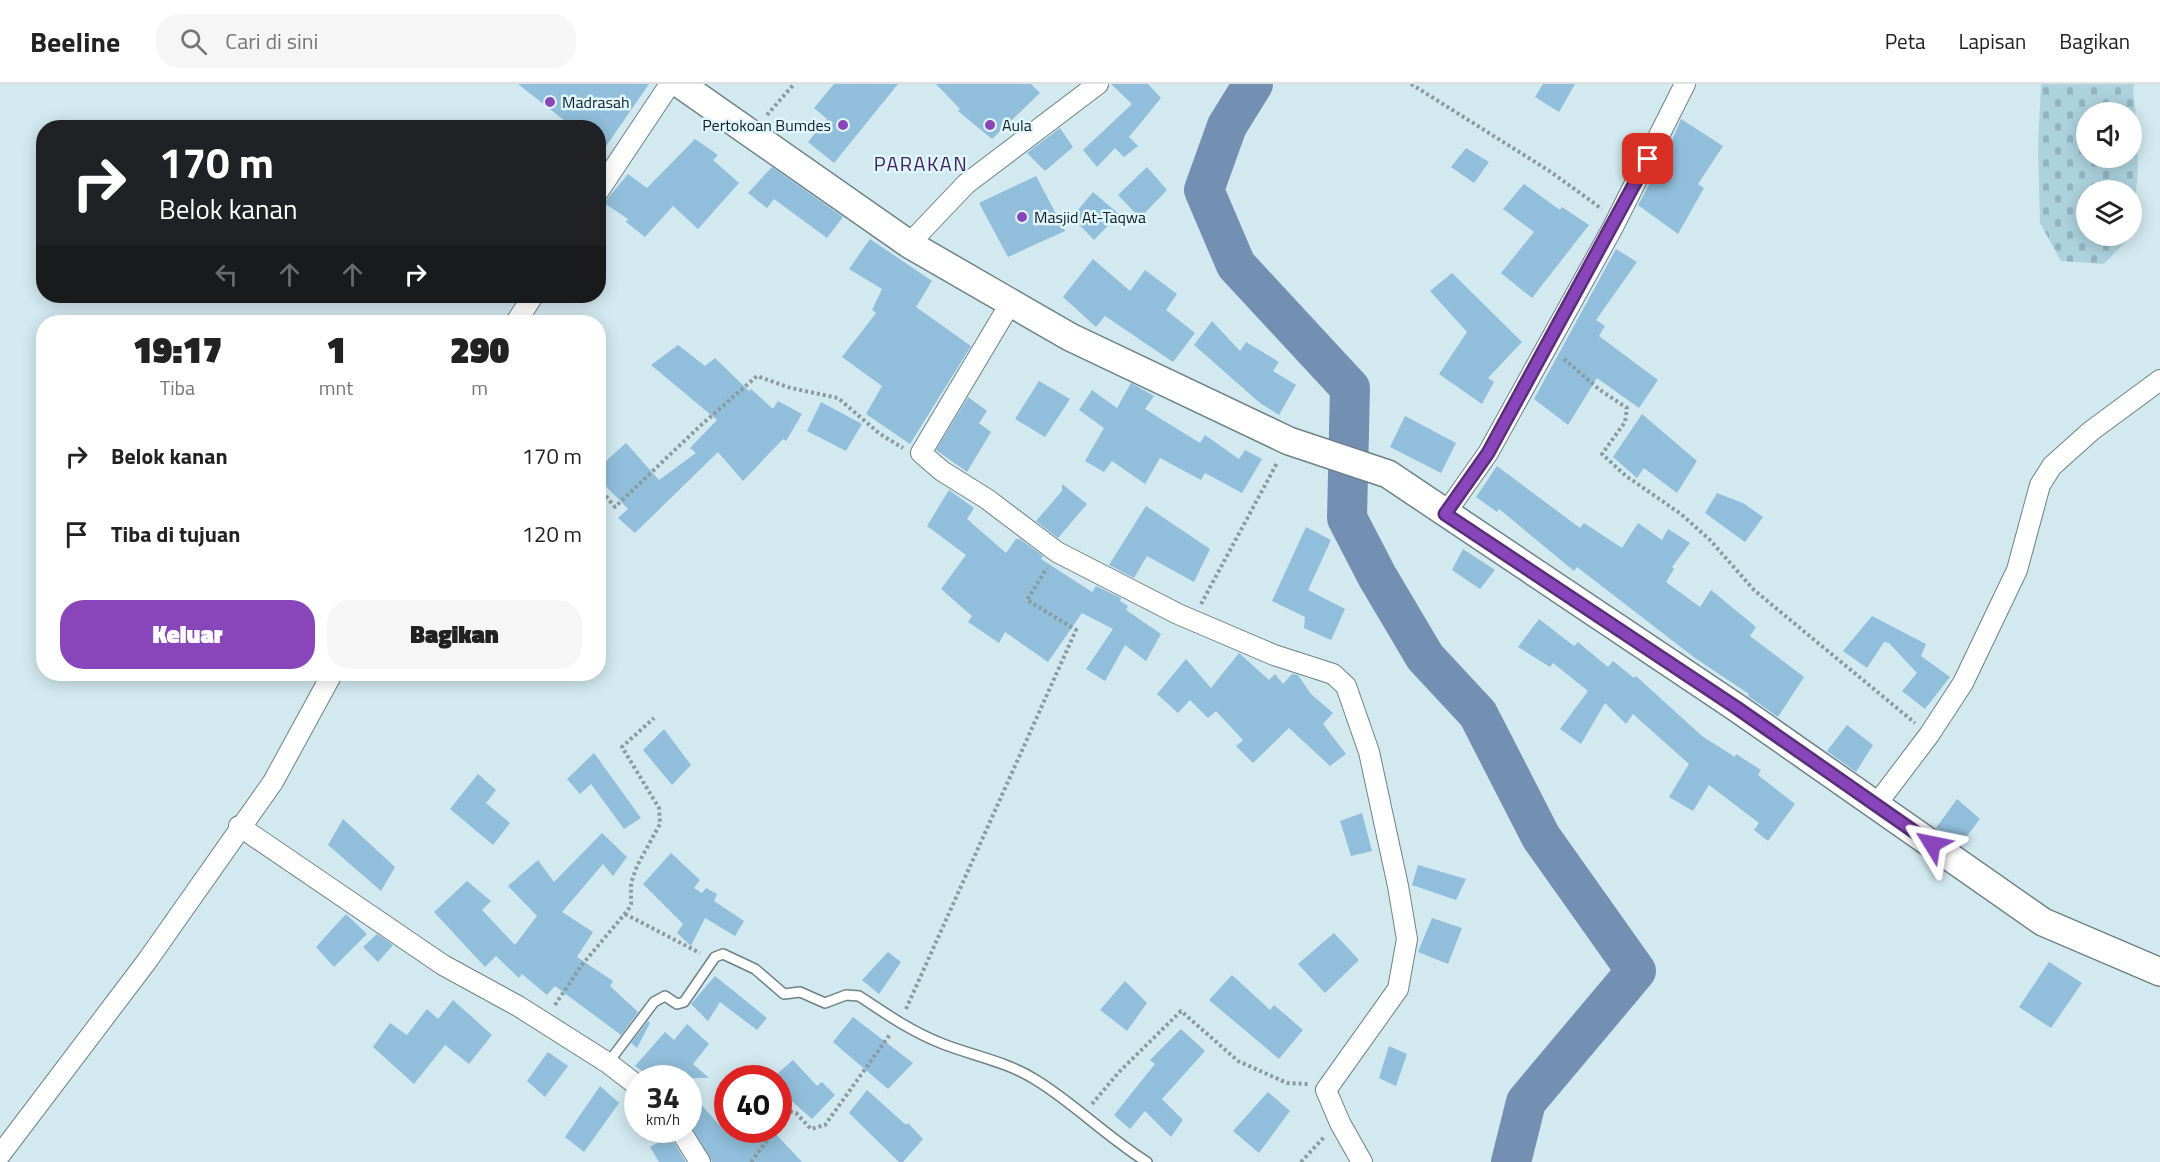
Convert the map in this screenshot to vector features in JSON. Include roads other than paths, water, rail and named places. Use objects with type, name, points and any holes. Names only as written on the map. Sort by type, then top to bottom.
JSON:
[{"type":"street","points":[[606,180],[670,84]]},
{"type":"street","points":[[680,84],[909,244],[1010,304],[1070,337],[1289,441],[1388,474],[1737,708],[2043,922],[2160,972]]},
{"type":"street","points":[[909,244],[966,184],[1098,84]]},
{"type":"street","points":[[1445,514],[1488,453],[1617,219],[1685,84]]},
{"type":"street","points":[[1010,304],[921,453],[942,471],[987,500],[1057,552],[1191,619],[1274,656],[1323,670],[1341,679],[1353,702],[1369,752],[1407,939],[1398,989],[1326,1090],[1340,1123],[1362,1162]]},
{"type":"street","points":[[1876,805],[1929,735],[1963,683],[2017,570],[2040,485],[2052,466],[2091,432],[2160,380]]},
{"type":"street","points":[[0,1155],[147,961],[239,826],[273,782],[328,681]]},
{"type":"street","points":[[239,826],[444,965],[542,1022],[624,1075]]},
{"type":"street","points":[[688,1143],[700,1162]]},
{"type":"lane","points":[[608,1063],[654,1002],[665,996],[677,1004],[684,1002],[715,957],[723,954],[755,969],[784,994],[800,992],[825,1003],[846,995],[859,996],[899,1023],[942,1044],[1000,1062],[1036,1080],[1083,1117],[1147,1162]]},
{"type":"waterway","points":[[1253,84],[1227,126],[1204,190],[1236,265],[1350,388],[1347,518],[1377,576],[1425,657],[1478,714],[1541,837],[1636,971],[1526,1102],[1511,1162]]},
{"type":"place","name":"Madrasah","points":[[550,102]]},
{"type":"place","name":"Pertokoan Bumdes","points":[[843,125]]},
{"type":"place","name":"Aula","points":[[990,125]]},
{"type":"place","name":"Masjid At-Taqwa","points":[[1022,217]]},
{"type":"district","name":"PARAKAN","points":[[921,163]]}]
